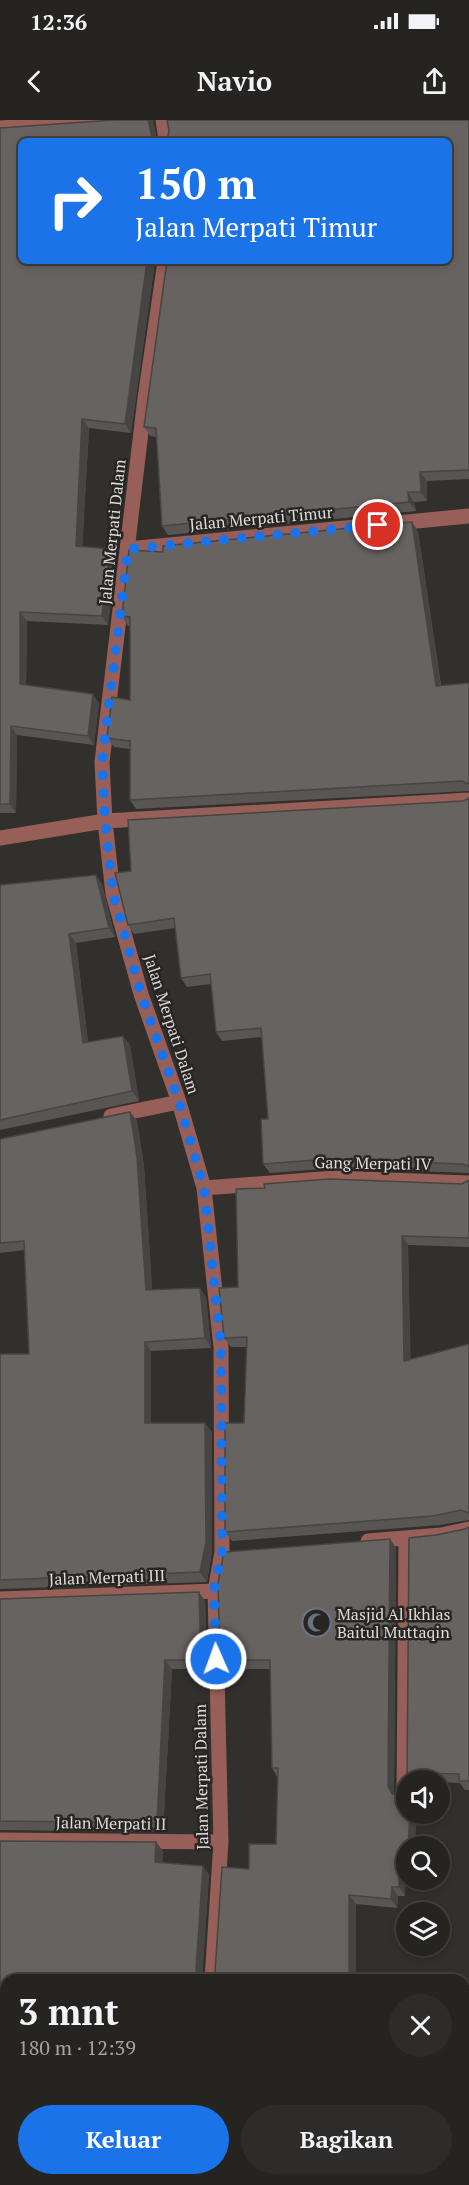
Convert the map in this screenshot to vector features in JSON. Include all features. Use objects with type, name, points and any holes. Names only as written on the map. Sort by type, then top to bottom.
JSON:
[{"type":"street","points":[[0,128],[118,120]]},
{"type":"street","points":[[163,120],[165,138]]},
{"type":"street","name":"Jalan Merpati Dalam","points":[[165,264],[145,398],[102,762],[105,821],[113,894],[141,994],[179,1102],[204,1188],[221,1347],[222,1552],[214,1590],[221,1842],[212,1974]]},
{"type":"street","name":"Jalan Merpati Timur","points":[[128,549],[469,516]]},
{"type":"street","points":[[0,838],[105,821],[469,800]]},
{"type":"street","points":[[101,1118],[179,1102]]},
{"type":"street","name":"Gang Merpati IV","points":[[204,1188],[335,1178],[469,1183]]},
{"type":"street","points":[[350,1542],[441,1535],[469,1529]]},
{"type":"street","points":[[404,1770],[406,1538]]},
{"type":"street","points":[[222,1552],[240,1551]]},
{"type":"street","name":"Jalan Merpati III","points":[[0,1599],[214,1590]]},
{"type":"street","name":"Jalan Merpati II","points":[[0,1840],[221,1842]]},
{"type":"building","points":[[113,120],[148,120],[154,138],[18,138],[18,264],[147,264],[125,424],[82,419],[76,546],[110,549],[102,616],[20,612],[20,684],[93,694],[88,736],[11,726],[10,804],[0,804],[0,128]]},
{"type":"building","points":[[167,120],[469,120],[469,470],[420,472],[421,492],[408,492],[409,502],[162,526],[156,428],[144,427],[167,264],[452,264],[452,138],[165,138],[169,130]]},
{"type":"building","points":[[412,522],[436,686],[469,683],[469,784],[462,781],[130,800],[130,741],[107,738],[112,697],[130,700],[130,617],[122,616],[129,550],[163,552],[163,546]]},
{"type":"building","points":[[469,797],[469,1167],[463,1164],[329,1159],[263,1164],[261,1119],[268,1119],[261,1028],[216,1032],[210,974],[181,978],[174,918],[128,925],[115,873],[131,871],[128,820],[463,801]]},
{"type":"building","points":[[96,875],[109,928],[69,934],[83,1043],[123,1036],[132,1091],[0,1120],[0,885]]},
{"type":"building","points":[[130,1112],[137,1157],[146,1290],[200,1288],[205,1338],[145,1342],[145,1423],[205,1423],[206,1542],[200,1572],[0,1580],[0,1354],[29,1354],[24,1241],[0,1243],[0,1139]]},
{"type":"building","points":[[329,1179],[462,1184],[469,1180],[469,1238],[402,1236],[404,1361],[469,1344],[469,1513],[461,1510],[433,1516],[225,1532],[225,1423],[244,1423],[247,1337],[224,1338],[219,1288],[238,1287],[236,1189],[265,1188],[264,1184]]},
{"type":"building","points":[[469,1527],[469,1781],[459,1781],[459,1774],[450,1774],[450,1770],[407,1770],[409,1538]]},
{"type":"building","points":[[390,1539],[388,1786],[392,1794],[396,1795],[396,1824],[409,1824],[409,1836],[396,1836],[396,1887],[392,1887],[391,1899],[349,1895],[349,1974],[214,1974],[222,1867],[249,1869],[249,1844],[276,1844],[278,1768],[272,1768],[270,1660],[220,1660],[218,1583],[224,1552]]},
{"type":"building","points":[[199,1592],[201,1660],[165,1660],[157,1823],[0,1821],[0,1599]]},
{"type":"building","points":[[0,1841],[156,1842],[155,1862],[203,1866],[196,1970],[198,1974],[0,1974]]},
{"type":"place","name":"Masjid Al Ikhlas Baitul Muttaqin","points":[[316,1623]]},
{"type":"route","points":[[216,1659],[214,1590],[222,1552],[221,1347],[204,1188],[179,1102],[141,994],[113,894],[105,821],[102,762],[128,549],[378,525]]}]
